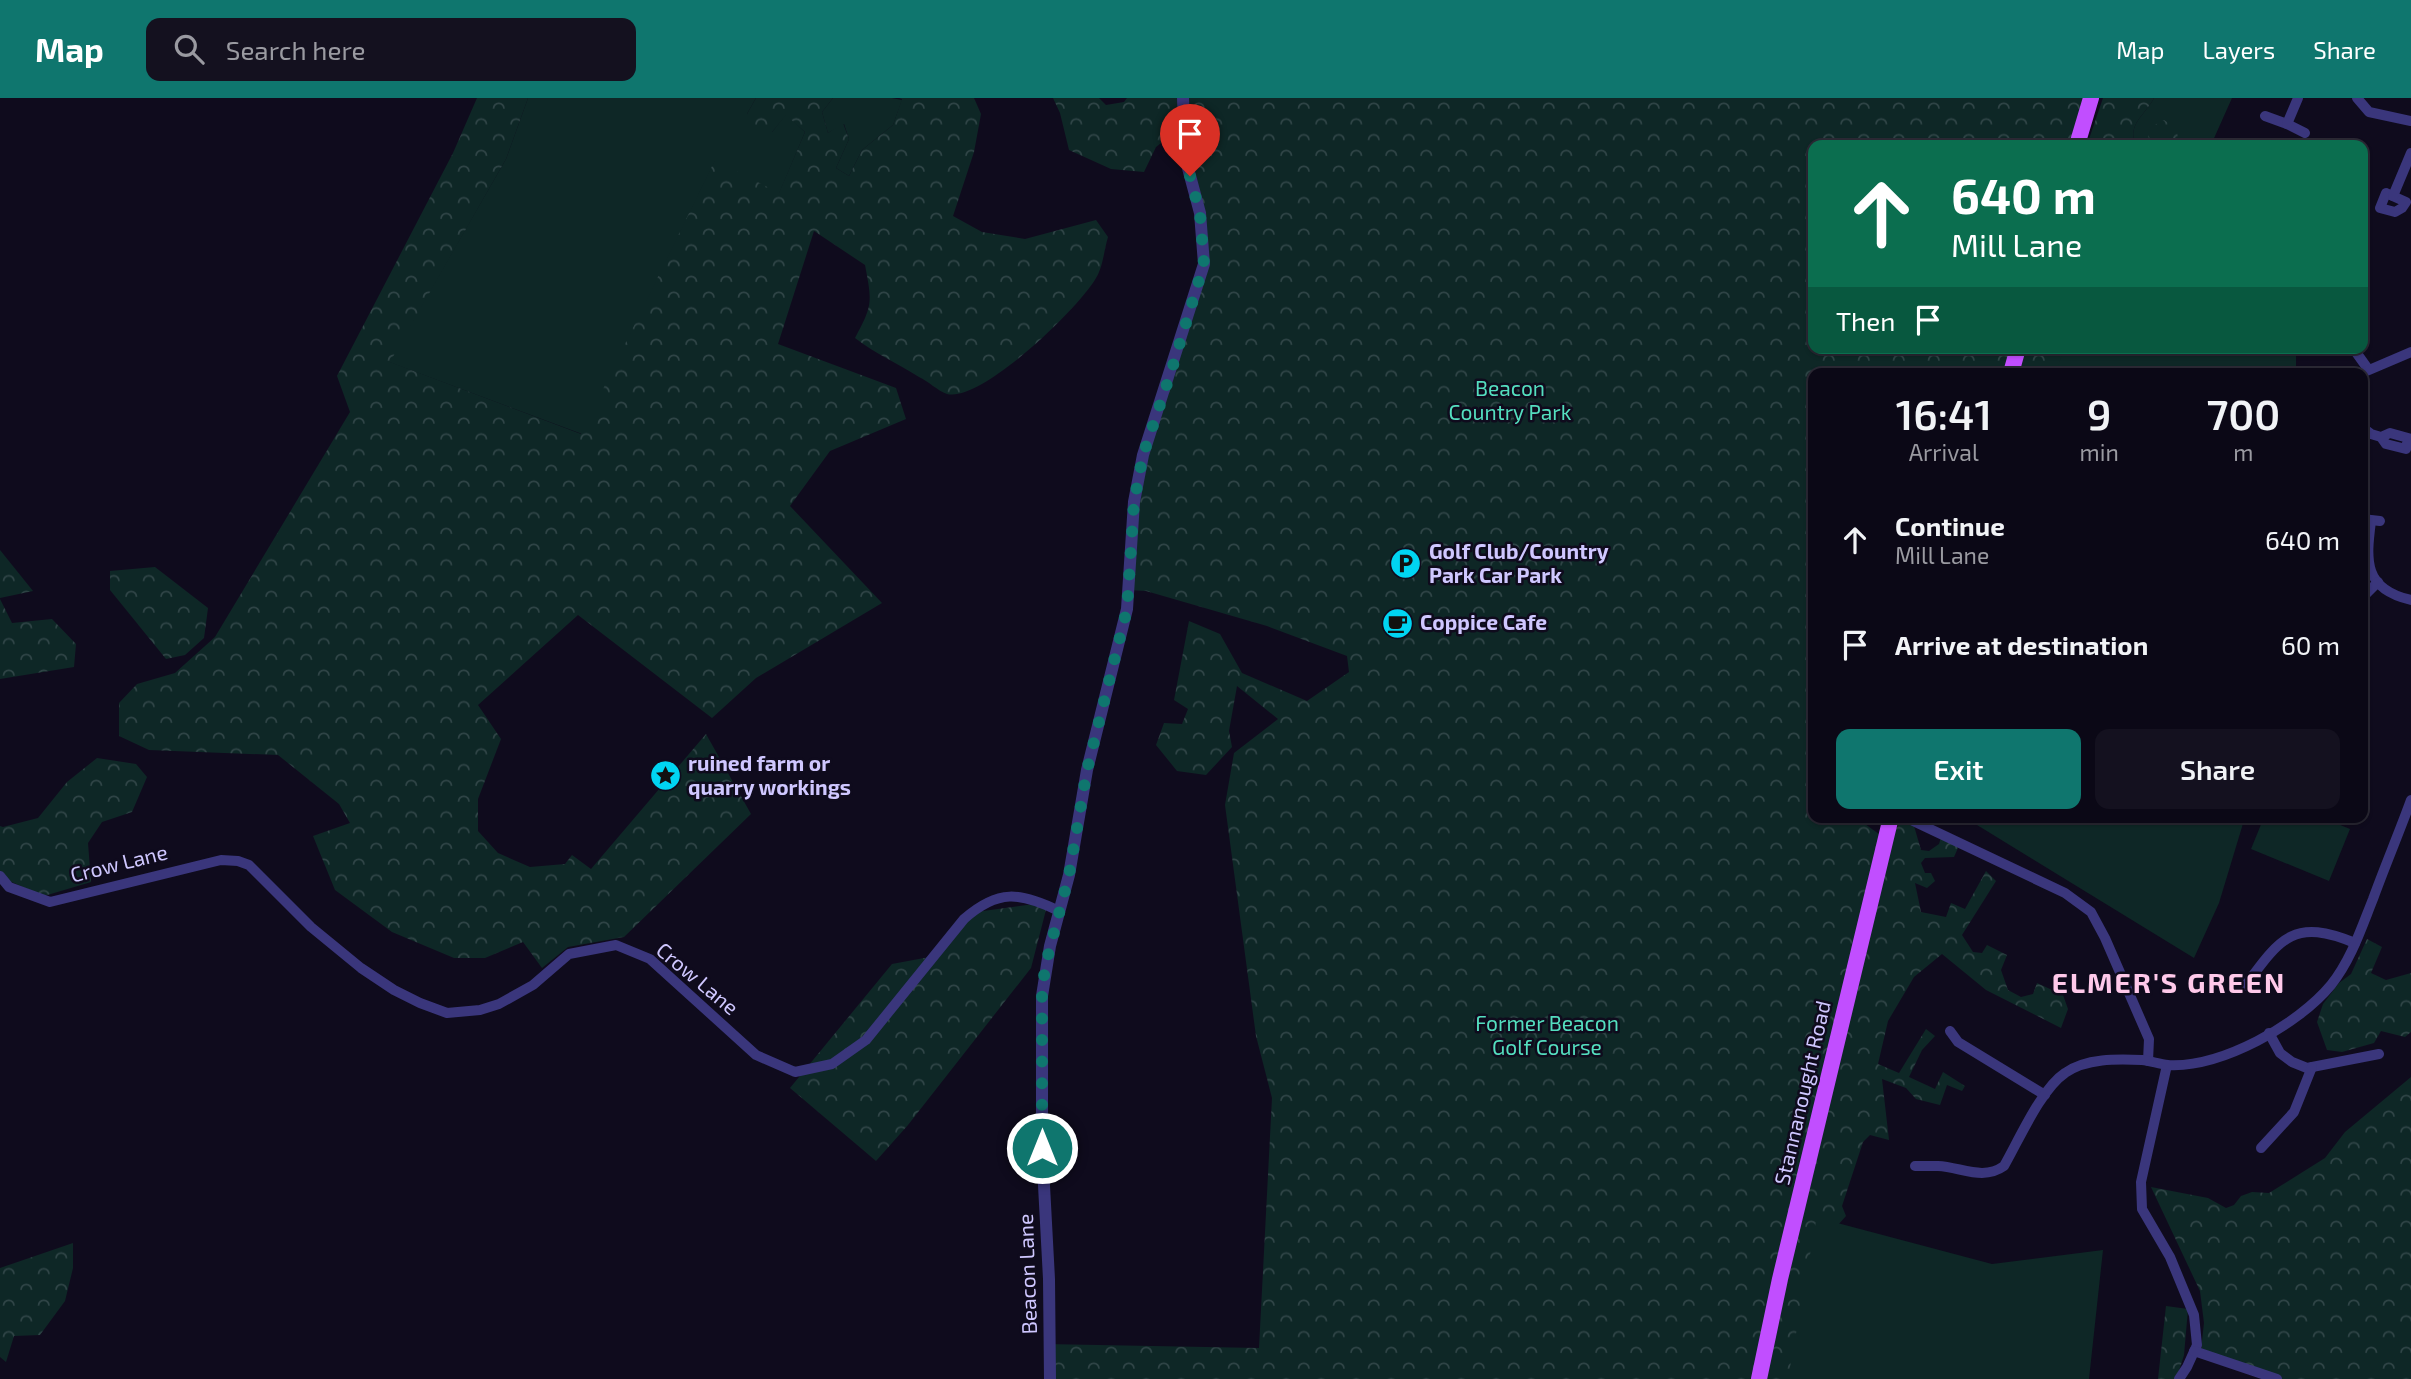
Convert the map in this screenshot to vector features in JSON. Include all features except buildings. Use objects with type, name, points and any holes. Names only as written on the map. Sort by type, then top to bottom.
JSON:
[{"type":"main road","points":[[2078,140],[2091,98]]},
{"type":"main road","name":"Stannanought Road","points":[[1759,1379],[1780,1279],[1890,823]]},
{"type":"street","name":"Beacon Lane","points":[[1050,1379],[1049,1279],[1042,1148],[1042,996],[1045,967],[1069,875],[1087,770],[1127,609],[1134,502],[1143,455],[1204,264],[1200,214],[1185,157],[1184,98]]},
{"type":"street","points":[[2287,124],[2298,98]]},
{"type":"street","points":[[2357,98],[2369,112],[2411,121]]},
{"type":"street","points":[[2264,116],[2305,133]]},
{"type":"street","points":[[2393,196],[2411,153]]},
{"type":"street","points":[[2386,193],[2409,203],[2395,212],[2380,208],[2386,193]]},
{"type":"street","points":[[2368,370],[2411,352]]},
{"type":"street","points":[[2368,432],[2381,437]]},
{"type":"street","points":[[2368,547],[2371,520]]},
{"type":"street","points":[[2368,565],[2378,582],[2389,591],[2411,600]]},
{"type":"street","points":[[2368,592],[2378,582]]},
{"type":"street","points":[[1915,1166],[1940,1166],[1978,1173],[1995,1172],[2004,1166],[2045,1095],[2062,1074],[2083,1064],[2100,1061],[2148,1061],[2167,1065],[2211,1060],[2242,1049],[2304,1011],[2340,973],[2355,943],[2411,800]]},
{"type":"street","points":[[1917,823],[2065,893],[2091,912],[2149,1039],[2148,1061]]},
{"type":"street","name":"Crow Lane","points":[[0,876],[9,887],[50,902],[221,860],[238,861],[248,866],[311,927],[361,968],[394,990],[447,1013],[480,1010],[499,1004],[533,985],[569,954],[616,945],[650,959],[756,1055],[795,1072],[832,1064],[866,1040],[964,919],[979,907],[999,898],[1024,896],[1059,911]]},
{"type":"street","points":[[2245,986],[2282,942],[2299,933],[2321,931],[2355,943]]},
{"type":"street","points":[[2256,971],[2266,978]]},
{"type":"street","points":[[1950,1031],[1958,1042],[2045,1095]]},
{"type":"street","points":[[2269,1033],[2280,1053],[2307,1068],[2379,1054]]},
{"type":"street","points":[[2167,1065],[2141,1182],[2143,1209],[2171,1258],[2194,1315],[2197,1345],[2179,1379]]},
{"type":"street","points":[[2261,1148],[2294,1112],[2312,1067]]},
{"type":"street","points":[[2194,1351],[2277,1379]]},
{"type":"green space","points":[[477,98],[528,98],[506,159],[390,362],[581,434],[715,160],[779,193],[805,132],[786,115],[772,132],[753,145],[747,114],[756,98],[833,98],[822,112],[828,133],[843,123],[849,139],[836,168],[849,176],[862,150],[893,125],[902,99],[899,98],[974,98],[981,114],[974,152],[953,216],[982,232],[1025,239],[1096,220],[1108,237],[1096,278],[1050,330],[1028,351],[982,384],[962,393],[947,394],[855,338],[869,303],[865,265],[814,231],[778,344],[896,388],[906,419],[830,451],[790,506],[882,603],[756,678],[712,718],[578,615],[478,705],[501,739],[478,799],[478,831],[498,853],[530,867],[565,864],[572,855],[591,869],[706,734],[751,814],[624,937],[568,947],[542,968],[523,942],[485,958],[454,958],[392,932],[335,890],[313,836],[350,823],[339,804],[278,755],[149,750],[119,736],[119,703],[137,684],[175,673],[215,637],[350,412],[337,376],[453,153]]},
{"type":"green space","points":[[528,98],[756,98],[747,114],[772,132],[786,114],[805,132],[779,194],[715,161],[582,434],[389,362],[506,159]]},
{"type":"green space","points":[[833,98],[902,100],[893,125],[862,150],[849,176],[836,168],[849,139],[844,124],[828,133],[822,112]]},
{"type":"green space","points":[[1053,98],[1099,98],[1106,105],[1124,102],[1127,98],[1178,98],[1179,129],[1156,147],[1144,172],[1111,169],[1069,150],[1060,113]]},
{"type":"green space","points":[[1183,98],[2091,98],[2078,140],[1808,140],[1808,354],[2016,354],[2012,368],[1808,368],[1808,823],[1863,823],[1886,839],[1759,1379],[1044,1379],[1044,1344],[1259,1348],[1272,1098],[1256,1036],[1225,805],[1234,753],[1278,719],[1237,686],[1229,731],[1232,747],[1206,775],[1177,771],[1156,745],[1164,723],[1182,724],[1188,709],[1174,700],[1189,621],[1220,634],[1242,673],[1307,701],[1349,672],[1347,656],[1267,626],[1146,591],[1129,590],[1134,502],[1204,264],[1184,136]]},
{"type":"green space","points":[[2103,98],[2154,98],[2135,126],[2135,140],[2089,140]]},
{"type":"green space","points":[[2154,98],[2232,98],[2213,140],[2135,140],[2135,126]]},
{"type":"green space","points":[[2164,120],[2176,128],[2178,137],[2176,140],[2150,140],[2148,136],[2151,127]]},
{"type":"green space","points":[[2023,354],[2062,354],[2058,368],[2019,368]]},
{"type":"green space","points":[[2062,354],[2296,354],[2296,368],[2057,368]]},
{"type":"green space","points":[[0,550],[33,591],[0,598]]},
{"type":"green space","points":[[155,567],[208,608],[204,638],[185,655],[166,659],[110,590],[110,571]]},
{"type":"green space","points":[[0,599],[12,623],[52,619],[76,644],[74,667],[0,679]]},
{"type":"green space","points":[[97,758],[136,764],[147,777],[132,812],[102,822],[88,843],[91,882],[44,896],[7,880],[0,873],[0,826],[38,818],[67,782]]},
{"type":"green space","points":[[1900,823],[1914,826],[1921,850],[1929,851],[1939,844],[1943,831],[1961,841],[1954,857],[1925,858],[1921,863],[1925,873],[1931,873],[1935,881],[1927,888],[1915,883],[1921,912],[1946,917],[1951,903],[1965,909],[1986,871],[1996,881],[1962,935],[1973,952],[1982,953],[1987,945],[2007,955],[2001,970],[2008,990],[2021,997],[2033,994],[2037,983],[2063,995],[2068,1009],[2061,1028],[1986,990],[1942,954],[1914,977],[1888,1021],[1878,1064],[1899,1073],[1926,1029],[1935,1036],[1922,1050],[1909,1077],[1935,1089],[1943,1072],[1965,1086],[1962,1091],[1947,1085],[1940,1105],[1916,1099],[1906,1088],[1882,1079],[1889,1140],[1870,1135],[1863,1142],[1842,1206],[1846,1216],[1837,1226],[1816,1221],[1788,1379],[1765,1379],[1892,834]]},
{"type":"green space","points":[[1974,823],[2243,823],[2219,903],[2194,958]]},
{"type":"green space","points":[[2262,823],[2336,823],[2350,829],[2329,881],[2251,849]]},
{"type":"green space","points":[[1048,902],[1031,968],[908,1125],[876,1161],[790,1088],[892,964],[935,956],[976,912]]},
{"type":"green space","points":[[2367,939],[2382,947],[2371,973],[2386,980],[2411,973],[2411,1032],[2405,1037],[2381,1031],[2374,1043],[2342,1052],[2327,1050],[2317,1022],[2323,1004],[2339,983],[2351,974]]},
{"type":"green space","points":[[2411,1077],[2411,1379],[2275,1379],[2201,1350],[2204,1323],[2200,1291],[2151,1187],[2208,1198],[2226,1208],[2234,1205],[2241,1196],[2252,1192],[2269,1193],[2325,1158],[2345,1132]]},
{"type":"green space","points":[[1796,1212],[1992,1264],[2103,1250],[2089,1379],[1759,1379]]},
{"type":"green space","points":[[73,1243],[73,1268],[65,1301],[40,1335],[14,1336],[6,1362],[0,1357],[0,1268]]},
{"type":"green space","points":[[2166,1306],[2188,1309],[2184,1355],[2178,1374],[2180,1379],[2158,1379]]},
{"type":"place","name":"Golf Club/Country Park Car Park","points":[[1406,564]]},
{"type":"place","name":"Coppice Cafe","points":[[1397,623]]},
{"type":"place","name":"ruined farm or quarry workings","points":[[665,776]]},
{"type":"district","name":"ELMER'S GREEN","points":[[2169,983]]},
{"type":"route","points":[[1042,1148],[1042,996],[1045,967],[1069,875],[1087,770],[1127,609],[1134,502],[1143,455],[1204,264],[1200,214],[1190,176]]},
{"type":"park label","name":"Beacon Country Park","points":[[1510,401]]},
{"type":"park label","name":"Former Beacon Golf Course","points":[[1547,1036]]}]
